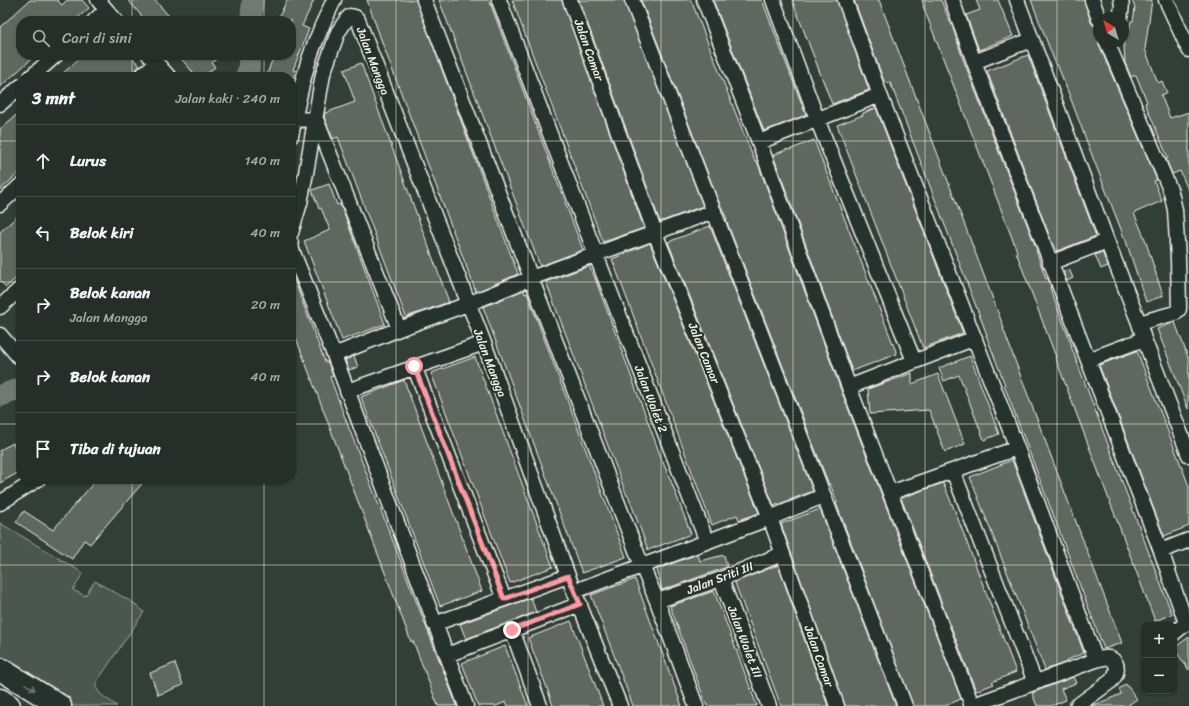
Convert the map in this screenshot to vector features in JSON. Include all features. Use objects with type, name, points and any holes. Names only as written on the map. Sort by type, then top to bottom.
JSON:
[{"type":"highway","points":[[0,669],[60,706]]},
{"type":"highway","points":[[0,700],[9,706]]},
{"type":"street","points":[[296,111],[312,49],[334,0]]},
{"type":"street","points":[[424,0],[642,566],[657,601],[696,706]]},
{"type":"street","name":"Jalan Walet 2","points":[[499,0],[707,542]]},
{"type":"street","name":"Jalan Camar","points":[[570,0],[655,233],[770,518],[838,706]]},
{"type":"street","points":[[632,0],[905,706]]},
{"type":"street","points":[[704,0],[759,142],[849,387],[971,706],[1096,660],[1106,658],[1110,659],[1116,664],[1117,673],[1111,681],[1077,706]]},
{"type":"street","points":[[773,0],[817,119],[914,361]]},
{"type":"street","points":[[845,0],[880,96],[1017,448],[1096,660]]},
{"type":"street","points":[[952,0],[1050,263],[1188,622],[1177,630]]},
{"type":"street","points":[[1018,0],[1031,40],[1189,455]]},
{"type":"street","points":[[1092,0],[1096,12]]},
{"type":"street","points":[[1121,0],[1121,12]]},
{"type":"street","points":[[1166,0],[1189,50]]},
{"type":"street","points":[[96,16],[102,5],[112,16]]},
{"type":"street","name":"Jalan Mangga","points":[[316,119],[323,74],[338,32],[346,19],[350,16],[355,17],[358,20],[484,343],[568,576],[620,706]]},
{"type":"street","points":[[974,62],[1031,40]]},
{"type":"street","points":[[1110,48],[1171,192],[1175,210],[1179,309],[1175,313],[1139,323]]},
{"type":"street","points":[[37,72],[50,60]]},
{"type":"street","points":[[143,72],[151,60]]},
{"type":"street","points":[[153,60],[164,72]]},
{"type":"street","points":[[0,104],[16,90]]},
{"type":"street","points":[[759,142],[880,96]]},
{"type":"street","points":[[296,120],[316,119]]},
{"type":"street","points":[[296,216],[316,119]]},
{"type":"street","points":[[316,119],[399,329]]},
{"type":"street","points":[[0,204],[16,190]]},
{"type":"street","points":[[334,355],[468,304],[531,278],[714,211]]},
{"type":"street","points":[[1050,263],[1107,241]]},
{"type":"street","points":[[296,260],[334,355],[346,391],[466,706]]},
{"type":"street","points":[[0,307],[16,293]]},
{"type":"street","points":[[0,335],[16,354]]},
{"type":"street","points":[[849,387],[975,338]]},
{"type":"street","points":[[1088,360],[1144,339]]},
{"type":"street","points":[[346,391],[414,366],[484,343]]},
{"type":"street","points":[[414,366],[504,599]]},
{"type":"street","points":[[890,493],[1017,448]]},
{"type":"street","points":[[953,471],[1035,682]]},
{"type":"street","points":[[0,503],[30,484]]},
{"type":"street","points":[[447,655],[512,630],[642,566],[770,518],[823,496]]},
{"type":"street","points":[[1161,551],[1189,540]]},
{"type":"street","name":"Jalan Sriti III","points":[[657,601],[721,579],[782,554]]},
{"type":"street","points":[[434,624],[568,576]]},
{"type":"street","name":"Jalan Walet III","points":[[721,579],[769,706]]},
{"type":"street","points":[[512,630],[540,706]]},
{"type":"shaded area","points":[[0,523],[83,573],[73,590],[85,596],[95,581],[135,604],[144,612],[96,683],[97,690],[117,706],[60,706],[0,669]]},
{"type":"building","points":[[30,0],[57,0],[62,5],[67,0],[82,0],[89,8],[80,16],[16,16],[16,60],[30,60],[0,87],[0,27]]},
{"type":"building","points":[[128,0],[155,0],[169,16],[142,16]]},
{"type":"building","points":[[287,0],[314,0],[302,26],[309,29],[293,70],[297,71],[296,74],[296,72],[268,72],[272,60],[296,60],[296,16],[279,16]]},
{"type":"building","points":[[367,0],[416,0],[518,274],[476,292]]},
{"type":"building","points":[[439,0],[489,0],[583,250],[540,266]]},
{"type":"building","points":[[512,0],[562,0],[644,228],[603,242]]},
{"type":"building","points":[[579,0],[624,0],[703,206],[660,222]]},
{"type":"building","points":[[641,0],[691,0],[755,162],[757,161],[841,390],[961,699],[945,706],[913,706],[836,503],[837,502],[830,484],[829,485]]},
{"type":"building","points":[[713,0],[762,0],[806,115],[764,131]]},
{"type":"building","points":[[792,0],[837,0],[869,90],[832,104]]},
{"type":"building","points":[[854,0],[879,0],[1122,643],[1104,649],[1004,385],[987,335],[890,82],[885,84]]},
{"type":"building","points":[[922,0],[941,0],[951,22],[963,59],[1037,250],[1046,279],[1048,278],[1052,294],[1071,346],[1172,614],[1155,621],[1055,357],[1016,252],[1017,251],[923,6]]},
{"type":"building","points":[[976,0],[998,0],[1013,36],[979,50],[966,15],[980,10]]},
{"type":"building","points":[[1031,0],[1084,0],[1093,25],[1093,48],[1100,48],[1157,180],[1154,181],[1162,201],[1134,213],[1145,239],[1163,296],[1146,302],[1125,238],[1057,64],[1056,65]]},
{"type":"building","points":[[1132,0],[1152,0],[1145,49],[1158,83],[1162,81],[1167,93],[1161,95],[1170,118],[1189,112],[1189,192],[1180,171],[1172,174],[1166,159],[1168,158],[1145,103],[1147,102],[1136,75],[1131,77],[1125,63],[1124,48],[1129,48],[1129,31],[1131,21],[1133,21],[1135,8]]},
{"type":"building","points":[[1028,55],[1096,236],[1057,251],[1052,243],[987,71]]},
{"type":"building","points":[[78,60],[135,60],[140,66],[133,72],[64,72]]},
{"type":"building","points":[[182,60],[215,60],[212,63],[215,67],[209,72],[193,72]]},
{"type":"building","points":[[361,63],[449,302],[406,317],[338,137],[333,139],[324,117],[325,113],[355,102],[344,70]]},
{"type":"building","points":[[876,108],[963,333],[923,348],[837,125],[863,115],[863,113]]},
{"type":"building","points":[[16,115],[16,176],[0,190],[0,129]]},
{"type":"building","points":[[814,140],[897,354],[852,371],[773,155]]},
{"type":"building","points":[[329,184],[337,205],[340,204],[344,213],[385,324],[342,340],[304,241],[330,230],[321,208],[319,209],[312,190]]},
{"type":"building","points":[[16,218],[16,278],[6,287],[0,281],[0,232]]},
{"type":"building","points":[[710,226],[813,491],[774,506],[668,242]]},
{"type":"building","points":[[650,243],[759,513],[739,520],[737,515],[712,525],[612,259]]},
{"type":"building","points":[[1102,252],[1108,266],[1101,269],[1095,255]]},
{"type":"building","points":[[589,266],[595,278],[691,534],[648,550],[546,282]]},
{"type":"building","points":[[1069,269],[1073,278],[1067,281],[1063,272]]},
{"type":"building","points":[[296,285],[325,362],[328,362],[333,376],[330,377],[347,423],[457,706],[438,706],[413,641],[411,642],[296,338]]},
{"type":"building","points":[[524,290],[525,294],[527,293],[626,557],[582,573],[483,307]]},
{"type":"building","points":[[1175,322],[1189,360],[1188,409],[1157,329]]},
{"type":"building","points":[[1137,351],[1189,486],[1189,526],[1164,536],[1099,365]]},
{"type":"building","points":[[354,356],[358,367],[349,370],[345,360]]},
{"type":"building","points":[[970,356],[999,434],[984,440],[959,375],[944,381],[939,368]]},
{"type":"building","points":[[475,357],[553,567],[510,583],[431,373]]},
{"type":"building","points":[[912,373],[912,384],[938,374],[965,444],[945,452],[929,410],[870,414],[868,389]]},
{"type":"building","points":[[404,380],[482,591],[440,606],[361,397]]},
{"type":"building","points":[[13,443],[16,449],[16,474],[0,483],[0,450]]},
{"type":"building","points":[[1012,460],[1084,653],[1067,660],[1067,662],[1045,670],[970,477]]},
{"type":"building","points":[[943,483],[1016,672],[992,682],[994,684],[976,691],[901,498]]},
{"type":"building","points":[[93,484],[142,484],[90,544],[84,540],[72,559],[16,522],[24,511],[53,530]]},
{"type":"building","points":[[820,509],[896,706],[845,706],[781,524]]},
{"type":"building","points":[[698,554],[700,561],[724,555],[727,567],[662,590],[657,569]]},
{"type":"building","points":[[778,565],[828,706],[781,706],[736,586],[735,582]]},
{"type":"building","points":[[635,579],[682,706],[633,706],[591,595]]},
{"type":"building","points":[[714,591],[757,706],[707,706],[695,674],[670,606]]},
{"type":"building","points":[[531,598],[536,612],[466,639],[460,624]]},
{"type":"building","points":[[571,621],[603,706],[553,706],[528,638]]},
{"type":"building","points":[[1189,637],[1189,670],[1177,653],[1177,646]]},
{"type":"building","points":[[505,646],[528,706],[508,706],[506,702],[496,706],[478,706],[462,663]]},
{"type":"building","points":[[175,663],[183,685],[158,695],[150,673]]},
{"type":"building","points":[[1073,677],[1076,683],[1061,689],[1066,700],[1051,706],[1037,706],[1032,693]]},
{"type":"building","points":[[1126,684],[1137,699],[1127,706],[1092,706],[1121,694],[1119,689]]},
{"type":"waterway","points":[[251,16],[253,0]]},
{"type":"waterway","points":[[248,72],[249,60]]},
{"type":"waterway","points":[[0,396],[16,390]]},
{"type":"route","points":[[414,366],[504,599],[568,576],[580,604],[512,630]]}]
